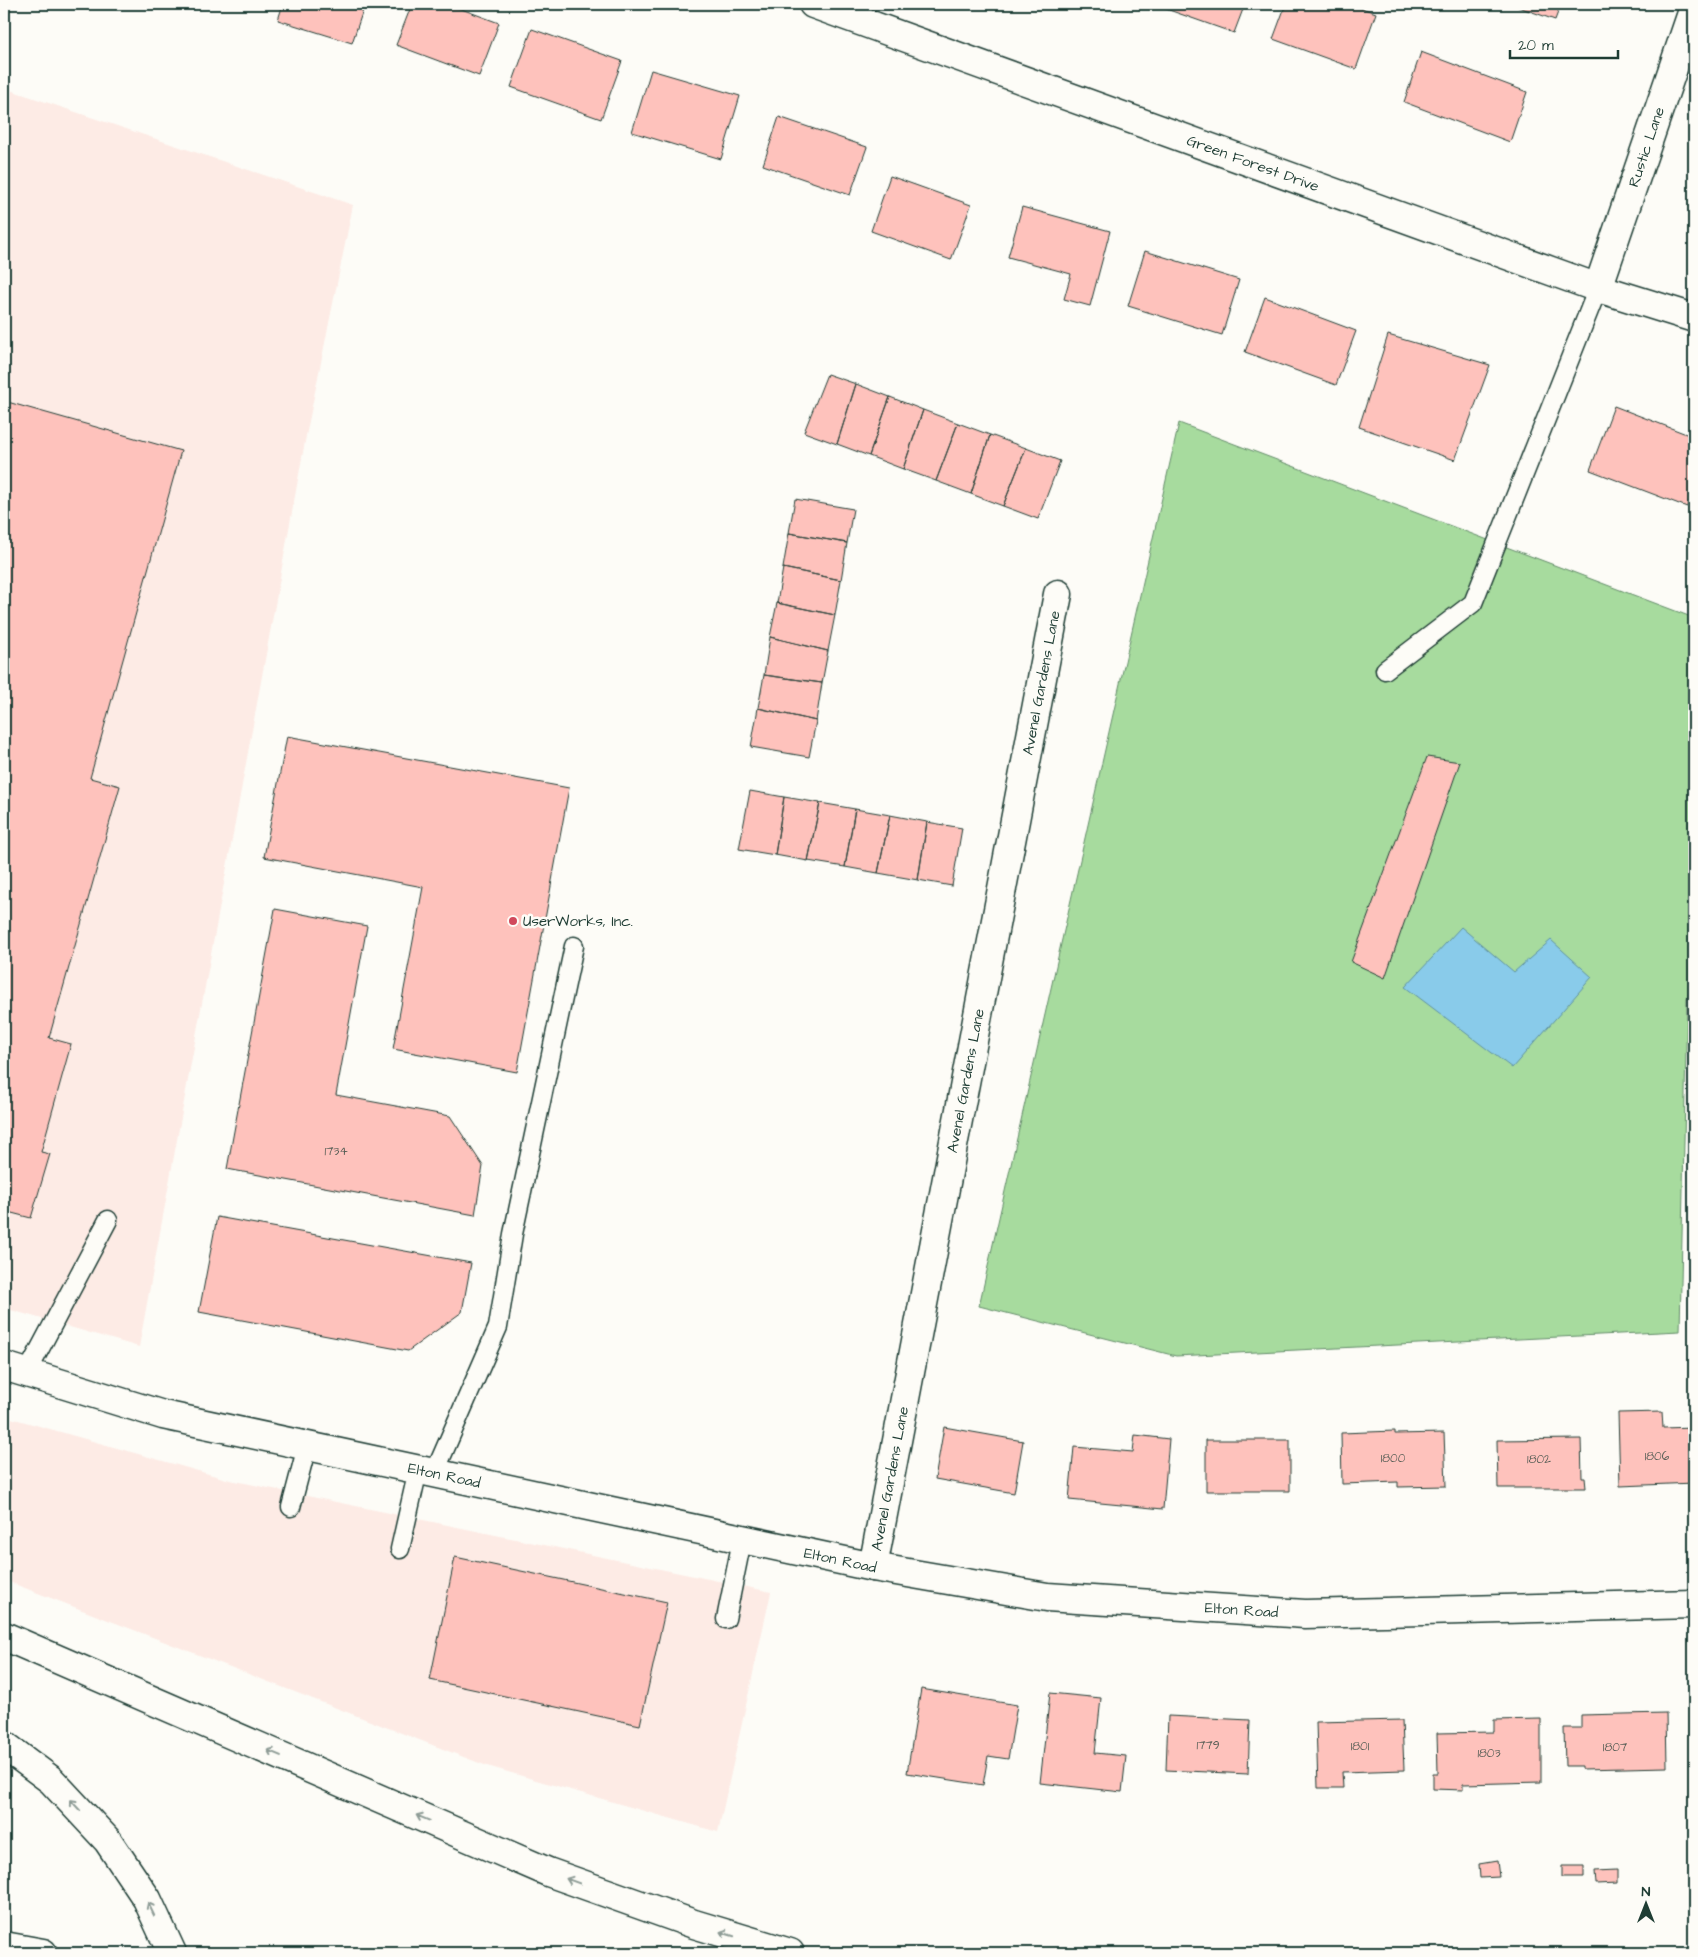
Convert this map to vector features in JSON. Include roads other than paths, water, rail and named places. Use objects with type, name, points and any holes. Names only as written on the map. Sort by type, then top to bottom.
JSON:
[{"type":"main road","name":"Green Forest Drive","points":[[813,4],[1598,288],[1694,318]]},
{"type":"main road","name":"Rustic Lane","points":[[1598,288],[1694,7]]},
{"type":"main road","name":"Avenel Gardens Lane","points":[[873,1567],[1058,594]]},
{"type":"main road","name":"Elton Road","points":[[15,1370],[163,1415],[742,1540],[873,1567],[1046,1597],[1305,1614],[1694,1604]]},
{"type":"main road","points":[[4,1636],[548,1872],[694,1924],[790,1953]]},
{"type":"main road","points":[[4,1745],[51,1780],[108,1841],[147,1899],[172,1953]]},
{"type":"main road","points":[[4,1946],[43,1953]]},
{"type":"lane","points":[[1385,670],[1473,603],[1598,288]]},
{"type":"lane","points":[[400,1549],[426,1472],[498,1327],[514,1234],[574,946]]},
{"type":"lane","points":[[15,1370],[108,1220]]},
{"type":"lane","points":[[291,1508],[307,1446]]},
{"type":"lane","points":[[726,1619],[742,1540]]},
{"type":"water","points":[[1461,927],[1514,972],[1551,940],[1592,977],[1512,1068],[1405,987]]},
{"type":"place","name":"UserWorks, Inc.","points":[[513,921]]}]
